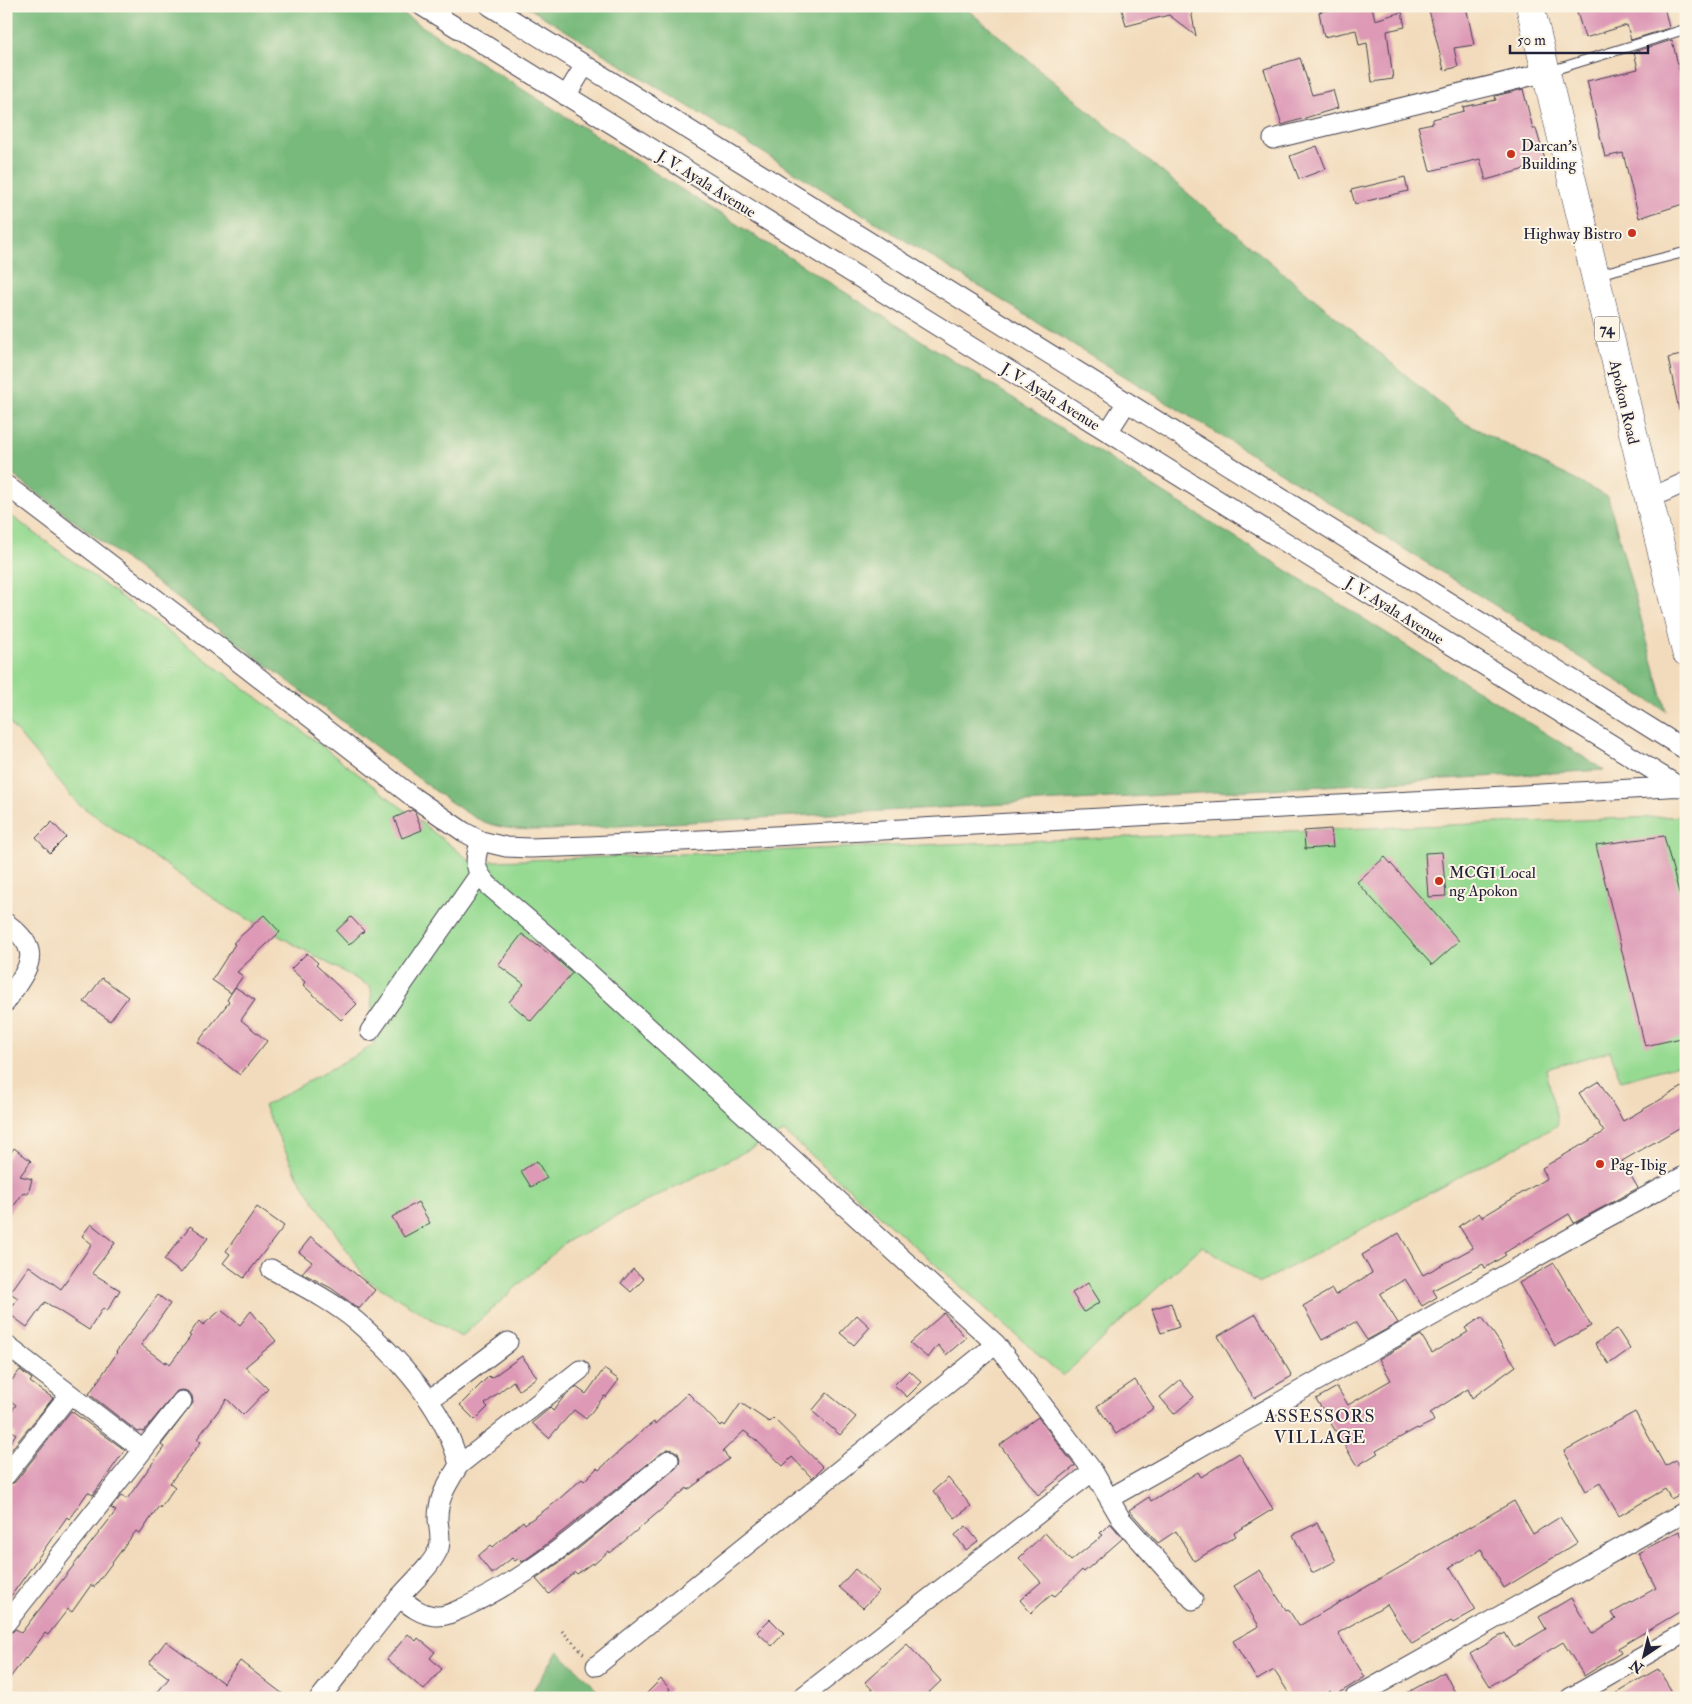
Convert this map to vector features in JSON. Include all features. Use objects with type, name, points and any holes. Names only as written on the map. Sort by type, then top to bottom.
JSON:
[{"type":"highway","name":"Apokon Road","points":[[1530,6],[1686,652]]},
{"type":"street","name":"J. V. Ayala Avenue","points":[[422,6],[1683,787]]},
{"type":"street","points":[[490,6],[1686,750]]},
{"type":"street","points":[[566,96],[585,65]]},
{"type":"street","points":[[1273,139],[1546,72]]},
{"type":"street","points":[[1108,432],[1127,402]]},
{"type":"street","points":[[1648,499],[1686,482]]},
{"type":"street","points":[[8,489],[214,643],[440,817],[481,841],[500,846],[530,848],[590,846],[1683,787]]},
{"type":"street","points":[[481,841],[476,856],[476,865],[479,875],[488,885],[566,952],[996,1344],[1093,1471],[1121,1519],[1193,1600]]},
{"type":"street","points":[[370,1031],[479,875]]},
{"type":"street","points":[[6,923],[20,933],[29,946],[31,956],[27,969],[6,1002]]},
{"type":"street","points":[[1110,1498],[1686,1175]]},
{"type":"street","points":[[271,1269],[313,1292],[355,1320],[395,1359],[429,1399],[444,1424],[454,1445],[459,1466]]},
{"type":"street","points":[[429,1399],[508,1342]]},
{"type":"street","points":[[596,1666],[996,1344]]},
{"type":"street","points":[[6,1345],[143,1450]]},
{"type":"street","points":[[320,1698],[399,1597],[432,1559],[439,1546],[438,1520],[441,1494],[459,1466],[580,1370]]},
{"type":"street","points":[[6,1475],[70,1395]]},
{"type":"street","points":[[6,1623],[182,1401]]},
{"type":"street","points":[[399,1597],[411,1607],[436,1616],[447,1615],[473,1603],[504,1587],[530,1569],[579,1533],[669,1460]]},
{"type":"street","points":[[800,1698],[1093,1471]]},
{"type":"street","points":[[1366,1695],[1683,1518]]},
{"type":"street","points":[[1570,1698],[1686,1632]]},
{"type":"lane","points":[[1546,72],[1685,32]]},
{"type":"lane","points":[[1595,275],[1686,252]]},
{"type":"path","points":[[562,1631],[596,1666]]},
{"type":"green space","points":[[6,6],[390,6],[1604,770],[548,830],[504,827],[478,819],[446,799],[6,470]]},
{"type":"green space","points":[[526,6],[963,6],[1461,421],[1608,497],[1666,711]]},
{"type":"green space","points":[[6,512],[301,730],[472,862],[1685,816],[1686,1063],[1621,1081],[1610,1051],[1546,1069],[1558,1125],[1260,1283],[1202,1246],[1063,1376],[784,1132],[567,1241],[461,1337],[366,1279],[298,1177],[264,1106],[374,1045],[371,987],[221,904],[77,803],[6,719]]},
{"type":"green space","points":[[558,1651],[606,1698],[528,1698]]},
{"type":"building","points":[[1121,6],[1190,6],[1196,36],[1169,15],[1126,26]]},
{"type":"building","points":[[1344,6],[1372,6],[1375,20],[1402,12],[1405,27],[1387,31],[1393,79],[1372,82],[1367,43],[1359,45],[1356,30],[1324,37],[1319,12]]},
{"type":"building","points":[[1428,6],[1466,6],[1474,45],[1454,48],[1458,67],[1444,70]]},
{"type":"building","points":[[1575,6],[1664,6],[1669,28],[1631,40],[1627,25],[1585,38]]},
{"type":"building","points":[[1672,40],[1686,98],[1686,203],[1639,218],[1623,153],[1605,157],[1587,81],[1638,69],[1634,52]]},
{"type":"building","points":[[1300,58],[1312,95],[1333,90],[1338,108],[1282,125],[1264,69]]},
{"type":"building","points":[[1523,89],[1533,129],[1536,129],[1546,163],[1486,180],[1480,159],[1430,171],[1418,126],[1433,123],[1433,119],[1464,111],[1463,107],[1496,100],[1495,96]]},
{"type":"building","points":[[1317,146],[1326,169],[1299,179],[1290,156]]},
{"type":"building","points":[[1405,177],[1408,191],[1355,204],[1351,190]]},
{"type":"building","points":[[1686,354],[1686,410],[1679,410],[1668,358]]},
{"type":"building","points":[[412,810],[415,812],[422,830],[402,838],[394,818]]},
{"type":"building","points":[[52,822],[66,837],[50,853],[36,838]]},
{"type":"building","points":[[1331,829],[1333,847],[1305,849],[1304,831]]},
{"type":"building","points":[[1664,836],[1686,919],[1686,1037],[1645,1046],[1596,845]]},
{"type":"building","points":[[1442,852],[1446,896],[1428,897],[1425,853]]},
{"type":"building","points":[[1385,857],[1459,941],[1432,965],[1357,882]]},
{"type":"building","points":[[264,915],[280,932],[237,972],[243,976],[231,993],[212,980],[235,944],[233,943]]},
{"type":"building","points":[[351,917],[364,931],[349,945],[336,931]]},
{"type":"building","points":[[522,934],[550,953],[572,973],[531,1021],[509,1002],[524,984],[498,965]]},
{"type":"building","points":[[307,953],[318,963],[316,965],[357,1004],[341,1020],[303,985],[305,982],[291,969]]},
{"type":"building","points":[[102,978],[128,997],[110,1021],[84,1002]]},
{"type":"building","points":[[235,987],[255,1000],[241,1020],[267,1041],[240,1075],[198,1042],[229,1002],[227,1000]]},
{"type":"building","points":[[1599,1081],[1623,1121],[1686,1085],[1686,1124],[1622,1161],[1638,1188],[1574,1223],[1569,1214],[1504,1253],[1506,1255],[1485,1268],[1483,1264],[1433,1290],[1437,1297],[1422,1306],[1405,1279],[1380,1294],[1398,1323],[1367,1340],[1355,1322],[1322,1340],[1303,1306],[1332,1289],[1335,1295],[1372,1273],[1362,1255],[1399,1233],[1423,1275],[1473,1248],[1459,1226],[1479,1213],[1482,1217],[1547,1178],[1542,1168],[1604,1132],[1579,1093]]},
{"type":"building","points":[[14,1148],[31,1161],[20,1176],[32,1179],[28,1194],[23,1193],[6,1217],[6,1160]]},
{"type":"building","points":[[537,1161],[547,1178],[531,1187],[521,1171]]},
{"type":"building","points":[[418,1202],[430,1223],[404,1237],[392,1217]]},
{"type":"building","points":[[257,1207],[284,1226],[244,1278],[223,1263],[230,1254],[226,1251]]},
{"type":"building","points":[[91,1224],[115,1243],[92,1273],[120,1290],[107,1311],[103,1308],[89,1330],[45,1302],[27,1327],[8,1313],[18,1298],[10,1293],[29,1266],[61,1289],[92,1244],[82,1236]]},
{"type":"building","points":[[190,1226],[208,1238],[181,1273],[164,1260]]},
{"type":"building","points":[[311,1237],[375,1290],[359,1309],[331,1288],[302,1273],[312,1262],[299,1252]]},
{"type":"building","points":[[1554,1263],[1591,1326],[1555,1346],[1519,1283]]},
{"type":"building","points":[[633,1269],[644,1279],[631,1292],[621,1283]]},
{"type":"building","points":[[1088,1283],[1100,1302],[1084,1312],[1072,1293]]},
{"type":"building","points":[[158,1295],[170,1304],[141,1345],[165,1363],[166,1361],[170,1364],[191,1336],[189,1335],[199,1321],[203,1325],[221,1310],[240,1325],[251,1311],[276,1341],[245,1367],[268,1389],[243,1415],[227,1399],[197,1439],[201,1442],[170,1483],[175,1487],[140,1534],[136,1531],[94,1587],[91,1585],[72,1612],[68,1609],[48,1635],[45,1633],[6,1683],[6,1636],[16,1629],[21,1633],[116,1511],[111,1508],[121,1496],[127,1499],[164,1447],[161,1445],[193,1403],[189,1392],[177,1391],[143,1432],[138,1432],[89,1394],[116,1352]]},
{"type":"building","points":[[1171,1303],[1179,1327],[1161,1333],[1152,1309]]},
{"type":"building","points":[[944,1313],[966,1338],[946,1355],[938,1345],[928,1358],[910,1343]]},
{"type":"building","points":[[1256,1314],[1292,1376],[1254,1398],[1218,1336]]},
{"type":"building","points":[[857,1315],[870,1327],[854,1345],[840,1333]]},
{"type":"building","points":[[1482,1317],[1516,1366],[1472,1398],[1468,1389],[1430,1413],[1434,1421],[1417,1428],[1376,1451],[1378,1453],[1357,1466],[1316,1399],[1337,1387],[1348,1405],[1391,1380],[1379,1359],[1421,1335],[1432,1353],[1468,1332],[1465,1328]]},
{"type":"building","points":[[1617,1329],[1630,1349],[1609,1364],[1595,1344]]},
{"type":"building","points":[[522,1356],[537,1377],[519,1390],[513,1381],[485,1404],[488,1407],[475,1420],[460,1405],[489,1376],[491,1378]]},
{"type":"building","points":[[604,1369],[619,1380],[586,1419],[574,1410],[549,1438],[532,1423],[550,1408],[553,1411],[562,1399],[576,1387],[586,1394]]},
{"type":"building","points":[[20,1370],[32,1379],[30,1382],[53,1398],[6,1456],[6,1448],[16,1434],[6,1427],[6,1419],[16,1405],[6,1397],[6,1376],[12,1380]]},
{"type":"building","points":[[909,1370],[922,1382],[907,1397],[894,1385]]},
{"type":"building","points":[[1135,1380],[1154,1408],[1116,1434],[1097,1406]]},
{"type":"building","points":[[1180,1380],[1194,1397],[1174,1414],[1160,1397]]},
{"type":"building","points":[[688,1393],[720,1426],[723,1424],[725,1426],[741,1403],[769,1422],[773,1418],[823,1467],[812,1478],[792,1457],[783,1466],[744,1431],[723,1451],[729,1459],[688,1490],[687,1488],[610,1553],[609,1551],[593,1565],[592,1563],[577,1574],[575,1572],[549,1594],[536,1579],[578,1549],[676,1468],[680,1459],[678,1453],[667,1449],[539,1550],[522,1562],[519,1558],[515,1561],[512,1558],[492,1574],[478,1556],[491,1545],[493,1547],[523,1521],[525,1524],[552,1505],[582,1479],[584,1481],[597,1468],[599,1470],[642,1431],[654,1422],[655,1424]]},
{"type":"building","points":[[827,1393],[856,1417],[840,1435],[812,1411]]},
{"type":"building","points":[[71,1411],[125,1450],[93,1495],[88,1492],[69,1519],[67,1517],[6,1603],[6,1486],[15,1482]]},
{"type":"building","points":[[1635,1412],[1665,1466],[1676,1460],[1686,1479],[1686,1491],[1671,1499],[1665,1489],[1619,1516],[1600,1483],[1586,1491],[1564,1451]]},
{"type":"building","points":[[1038,1417],[1075,1466],[1038,1495],[1000,1445]]},
{"type":"building","points":[[1239,1453],[1273,1509],[1234,1533],[1236,1536],[1194,1561],[1176,1531],[1158,1543],[1129,1510],[1149,1497],[1151,1501],[1198,1472],[1201,1477]]},
{"type":"building","points":[[948,1478],[971,1506],[955,1518],[933,1491]]},
{"type":"building","points":[[1514,1501],[1533,1534],[1560,1517],[1577,1543],[1504,1588],[1481,1549],[1450,1567],[1476,1610],[1453,1623],[1451,1621],[1412,1644],[1387,1604],[1338,1633],[1365,1677],[1333,1697],[1330,1691],[1319,1698],[1292,1698],[1274,1670],[1257,1680],[1233,1641],[1259,1626],[1234,1586],[1260,1570],[1286,1610],[1288,1609],[1299,1626]]},
{"type":"building","points":[[1110,1523],[1123,1538],[1084,1572],[1082,1570],[1055,1596],[1052,1594],[1031,1613],[1020,1600],[1041,1582],[1019,1558],[1045,1533],[1071,1561],[1103,1535],[1100,1533]]},
{"type":"building","points":[[1317,1523],[1336,1561],[1312,1573],[1293,1535]]},
{"type":"building","points":[[966,1526],[978,1541],[966,1550],[955,1535]]},
{"type":"building","points":[[1679,1531],[1686,1543],[1686,1608],[1618,1648],[1621,1653],[1584,1676],[1563,1642],[1490,1686],[1470,1654],[1505,1633],[1514,1648],[1546,1629],[1539,1617],[1571,1598],[1592,1634],[1616,1619],[1612,1613],[1656,1588],[1638,1553]]},
{"type":"building","points":[[855,1569],[879,1591],[863,1608],[839,1587]]},
{"type":"building","points":[[770,1619],[784,1633],[772,1646],[757,1632]]},
{"type":"building","points":[[408,1634],[416,1641],[418,1638],[435,1652],[430,1658],[442,1669],[424,1690],[387,1659]]},
{"type":"building","points":[[166,1641],[223,1683],[240,1661],[288,1698],[153,1698],[169,1678],[149,1663]]},
{"type":"building","points":[[907,1644],[941,1681],[923,1698],[880,1698],[865,1682]]},
{"type":"building","points":[[1658,1669],[1676,1698],[1608,1698],[1635,1682]]},
{"type":"building","points":[[1444,1672],[1458,1698],[1398,1698]]},
{"type":"building","points":[[661,1679],[670,1689],[664,1698],[642,1698]]},
{"type":"place","name":"Darcan's Building","points":[[1511,154]]},
{"type":"place","name":"Highway Bistro","points":[[1632,233]]},
{"type":"place","name":"MCGI Local ng Apokon","points":[[1439,881]]},
{"type":"place","name":"Pag-Ibig","points":[[1600,1164]]},
{"type":"district","name":"ASSESSORS VILLAGE","points":[[1320,1426]]}]
